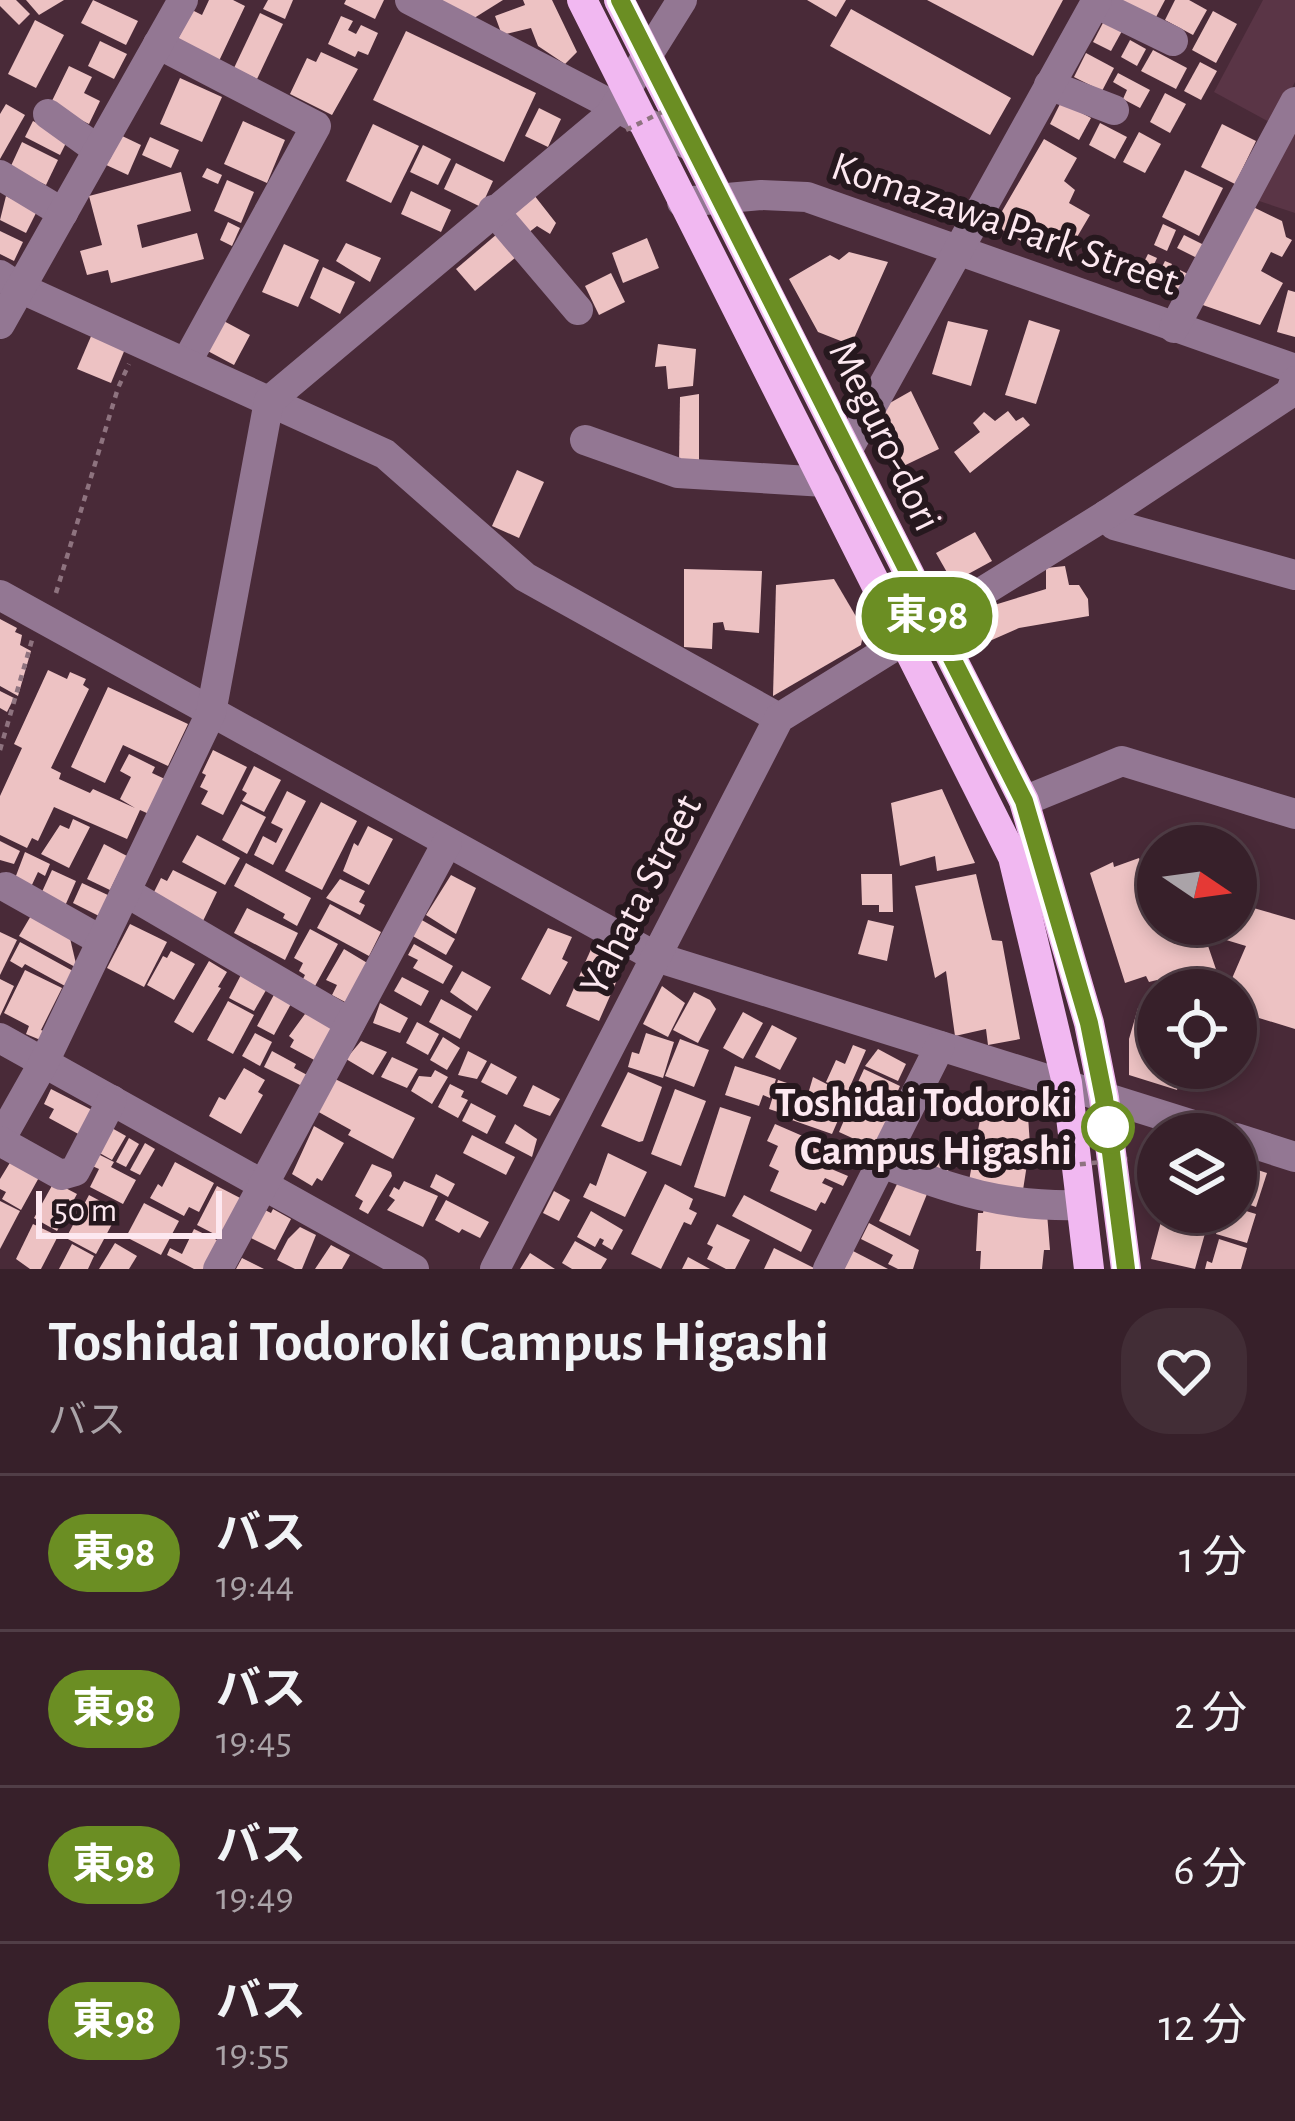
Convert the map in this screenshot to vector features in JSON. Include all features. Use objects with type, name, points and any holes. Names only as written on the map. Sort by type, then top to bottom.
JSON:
[{"type":"main road","name":"Meguro-dori","points":[[582,0],[628,112],[682,202],[1013,857],[1067,1083],[1089,1269]]},
{"type":"main road","name":"Meguro-dori","points":[[620,0],[1024,801],[1089,1023],[1104,1098],[1126,1269]]},
{"type":"street","points":[[0,324],[10,281],[63,213],[183,0]]},
{"type":"street","points":[[410,0],[692,146]]},
{"type":"street","points":[[112,1100],[75,1171],[61,1175],[0,1141],[44,1062],[211,713],[269,401],[493,210],[628,112],[647,55],[682,0]]},
{"type":"street","points":[[847,451],[1096,1],[1173,41]]},
{"type":"street","points":[[158,44],[316,126],[186,363]]},
{"type":"street","points":[[1049,85],[1114,110]]},
{"type":"street","points":[[1174,328],[1295,102]]},
{"type":"street","points":[[48,114],[98,150]]},
{"type":"street","points":[[0,175],[63,213]]},
{"type":"street","name":"Komazawa Park Street","points":[[682,202],[777,194],[807,197],[1295,369]]},
{"type":"street","points":[[493,210],[578,310]]},
{"type":"street","points":[[10,281],[385,454],[525,577],[779,718],[1106,515],[1290,393],[1295,381]]},
{"type":"street","points":[[585,440],[678,473],[825,482]]},
{"type":"street","points":[[1106,515],[1114,525],[1295,575]]},
{"type":"street","points":[[0,596],[656,957],[1153,1113]]},
{"type":"street","name":"Yahata Street","points":[[495,1269],[779,718]]},
{"type":"street","points":[[1024,801],[1122,761],[1295,814]]},
{"type":"street","points":[[218,1269],[447,843]]},
{"type":"street","points":[[6,887],[102,941]]},
{"type":"street","points":[[126,892],[350,1023]]},
{"type":"street","points":[[0,1038],[414,1269]]},
{"type":"street","points":[[828,1269],[940,1046]]},
{"type":"street","points":[[1257,1144],[1295,1156]]},
{"type":"street","points":[[881,1163],[976,1198],[1080,1205]]},
{"type":"path","points":[[628,112],[690,98]]},
{"type":"path","points":[[0,750],[33,637],[52,606],[118,388],[139,342]]},
{"type":"path","points":[[1056,1167],[1128,1159]]},
{"type":"shaded area","points":[[1263,0],[1295,0],[1295,82],[1273,124],[1214,92]]},
{"type":"shaded area","points":[[1295,125],[1295,213],[1256,200]]},
{"type":"building","points":[[0,0],[16,0],[30,14],[19,25],[0,6]]},
{"type":"building","points":[[26,0],[64,0],[39,15]]},
{"type":"building","points":[[93,0],[138,21],[126,45],[81,23]]},
{"type":"building","points":[[209,0],[233,0],[245,6],[219,61],[177,41],[192,10],[202,15]]},
{"type":"building","points":[[268,0],[293,0],[285,19],[263,9]]},
{"type":"building","points":[[346,0],[384,0],[375,19],[344,4]]},
{"type":"building","points":[[441,0],[503,0],[471,20]]},
{"type":"building","points":[[523,0],[552,0],[577,52],[565,64],[538,46],[531,28],[502,35],[495,16],[525,5]]},
{"type":"building","points":[[807,0],[846,0],[836,17]]},
{"type":"building","points":[[927,0],[1063,0],[1033,56]]},
{"type":"building","points":[[1120,0],[1165,0],[1155,19]]},
{"type":"building","points":[[1175,0],[1189,0],[1207,10],[1193,35],[1165,20]]},
{"type":"building","points":[[851,9],[1011,98],[990,135],[830,46]]},
{"type":"building","points":[[1213,11],[1237,24],[1216,63],[1192,50]]},
{"type":"building","points":[[260,13],[283,24],[257,79],[234,68]]},
{"type":"building","points":[[341,16],[353,21],[348,30],[356,34],[361,25],[378,33],[368,55],[358,51],[355,57],[328,44]]},
{"type":"building","points":[[35,20],[64,35],[36,88],[8,74]]},
{"type":"building","points":[[1104,21],[1122,31],[1111,51],[1093,42]]},
{"type":"building","points":[[406,31],[536,93],[504,162],[373,100]]},
{"type":"building","points":[[1130,40],[1146,49],[1137,66],[1121,57]]},
{"type":"building","points":[[100,41],[127,54],[114,79],[88,66]]},
{"type":"building","points":[[1153,50],[1187,68],[1176,89],[1141,71]]},
{"type":"building","points":[[321,52],[358,69],[332,115],[290,94],[307,58],[316,62]]},
{"type":"building","points":[[1086,53],[1114,68],[1102,91],[1074,77]]},
{"type":"building","points":[[1200,62],[1217,71],[1201,100],[1184,91]]},
{"type":"building","points":[[69,66],[92,77],[84,93],[100,101],[89,124],[50,105]]},
{"type":"building","points":[[1118,73],[1150,90],[1140,108],[1123,99],[1127,90],[1113,82]]},
{"type":"building","points":[[180,78],[222,97],[202,142],[160,124]]},
{"type":"building","points":[[1165,93],[1186,104],[1170,133],[1150,122]]},
{"type":"building","points":[[1061,102],[1091,118],[1079,140],[1050,124]]},
{"type":"building","points":[[6,104],[25,115],[0,159],[0,114]]},
{"type":"building","points":[[539,108],[561,119],[548,147],[525,136]]},
{"type":"building","points":[[33,121],[68,139],[60,155],[25,137]]},
{"type":"building","points":[[243,121],[285,140],[267,183],[224,164]]},
{"type":"building","points":[[1100,123],[1127,137],[1115,159],[1089,145]]},
{"type":"building","points":[[373,124],[419,146],[391,203],[346,181]]},
{"type":"building","points":[[1222,124],[1256,141],[1235,184],[1201,167]]},
{"type":"building","points":[[1139,132],[1161,144],[1145,173],[1123,162]]},
{"type":"building","points":[[118,134],[141,145],[128,175],[104,164]]},
{"type":"building","points":[[150,137],[179,150],[171,168],[142,155]]},
{"type":"building","points":[[1044,139],[1077,158],[1064,181],[1075,190],[1069,203],[1090,215],[1070,249],[1053,251],[1026,244],[994,225]]},
{"type":"building","points":[[22,142],[58,160],[46,185],[10,168]]},
{"type":"building","points":[[423,145],[451,159],[438,185],[410,172]]},
{"type":"building","points":[[456,163],[493,181],[481,207],[444,189]]},
{"type":"building","points":[[207,168],[222,175],[218,184],[202,177]]},
{"type":"building","points":[[1185,170],[1223,188],[1199,236],[1162,217]]},
{"type":"building","points":[[181,172],[191,211],[137,225],[142,248],[197,233],[204,259],[111,283],[108,270],[87,275],[80,251],[102,245],[89,196]]},
{"type":"building","points":[[227,180],[254,192],[241,223],[214,211]]},
{"type":"building","points":[[411,191],[451,210],[441,232],[401,214]]},
{"type":"building","points":[[534,195],[556,223],[550,234],[537,226],[528,233],[512,212]]},
{"type":"building","points":[[6,196],[37,211],[26,233],[0,220]]},
{"type":"building","points":[[1249,205],[1282,221],[1286,237],[1292,240],[1282,257],[1271,252],[1261,271],[1283,283],[1260,325],[1197,303]]},
{"type":"building","points":[[228,222],[240,228],[232,246],[220,240]]},
{"type":"building","points":[[1163,224],[1176,230],[1167,251],[1154,245]]},
{"type":"building","points":[[0,231],[23,242],[14,261],[0,254]]},
{"type":"building","points":[[497,234],[516,257],[475,291],[456,269]]},
{"type":"building","points":[[1184,235],[1204,245],[1197,258],[1177,248]]},
{"type":"building","points":[[647,238],[659,268],[623,283],[612,253]]},
{"type":"building","points":[[346,243],[381,258],[370,282],[336,261]]},
{"type":"building","points":[[284,244],[319,260],[298,307],[262,292]]},
{"type":"building","points":[[849,252],[888,262],[851,345],[818,332],[789,279],[830,255],[839,260]]},
{"type":"building","points":[[1148,254],[1157,258],[1150,273],[1141,268]]},
{"type":"building","points":[[1165,261],[1172,264],[1161,285],[1155,281]]},
{"type":"building","points":[[323,267],[355,282],[340,314],[310,298]]},
{"type":"building","points":[[1178,269],[1190,275],[1180,296],[1168,290]]},
{"type":"building","points":[[611,273],[625,302],[599,315],[585,286]]},
{"type":"building","points":[[1288,290],[1295,292],[1295,337],[1277,332]]},
{"type":"building","points":[[220,319],[250,335],[234,365],[204,349]]},
{"type":"building","points":[[1029,320],[1060,330],[1036,404],[1005,395]]},
{"type":"building","points":[[948,321],[988,330],[971,386],[932,374]]},
{"type":"building","points":[[92,334],[125,349],[111,383],[77,369]]},
{"type":"building","points":[[658,344],[696,349],[693,386],[668,389],[666,366],[655,367]]},
{"type":"building","points":[[911,391],[939,449],[893,471],[872,431],[886,423],[881,408]]},
{"type":"building","points":[[699,394],[699,464],[679,464],[680,397]]},
{"type":"building","points":[[1008,411],[1016,421],[1023,417],[1030,425],[970,473],[954,452],[980,432],[973,423],[984,412],[995,421]]},
{"type":"building","points":[[517,470],[544,482],[519,538],[492,526]]},
{"type":"building","points":[[975,532],[992,561],[959,579],[949,576],[936,553]]},
{"type":"building","points":[[1065,566],[1069,585],[1079,585],[1088,599],[1089,616],[1019,628],[985,643],[974,620],[991,606],[1046,589],[1046,568]]},
{"type":"building","points":[[684,569],[762,571],[759,633],[725,630],[723,622],[713,623],[712,649],[684,647]]},
{"type":"building","points":[[834,579],[864,630],[861,645],[773,696],[776,585]]},
{"type":"building","points":[[0,619],[17,628],[15,632],[22,635],[20,645],[31,651],[18,696],[0,686]]},
{"type":"building","points":[[48,670],[67,679],[70,672],[86,679],[83,685],[89,689],[51,768],[61,773],[59,779],[135,808],[120,799],[131,777],[120,771],[129,754],[155,767],[152,773],[167,780],[149,814],[140,810],[127,839],[54,807],[38,841],[32,838],[27,848],[0,835],[0,796],[22,748],[14,744]]},
{"type":"building","points":[[108,687],[188,724],[168,766],[123,745],[105,783],[71,767]]},
{"type":"building","points":[[0,691],[14,698],[7,712],[0,708]]},
{"type":"building","points":[[213,750],[247,767],[223,815],[201,804],[208,791],[200,787],[206,775],[202,773]]},
{"type":"building","points":[[254,766],[281,780],[264,812],[242,801]]},
{"type":"building","points":[[942,789],[975,863],[937,871],[935,856],[900,866],[891,803]]},
{"type":"building","points":[[287,791],[306,801],[273,865],[254,855],[263,836],[276,843],[283,829],[271,823]]},
{"type":"building","points":[[321,802],[357,821],[322,890],[285,871]]},
{"type":"building","points":[[241,804],[266,817],[247,854],[222,840]]},
{"type":"building","points":[[73,819],[90,827],[69,868],[41,854],[60,825],[69,829]]},
{"type":"building","points":[[368,826],[393,839],[369,885],[343,871],[354,843],[358,846]]},
{"type":"building","points":[[197,835],[240,858],[225,885],[182,862]]},
{"type":"building","points":[[0,841],[20,851],[14,864],[0,860]]},
{"type":"building","points":[[104,844],[127,856],[110,890],[87,879]]},
{"type":"building","points":[[25,852],[50,864],[45,876],[38,872],[30,889],[14,881]]},
{"type":"building","points":[[1137,859],[1137,945],[1208,945],[1216,969],[1137,969],[1137,979],[1125,983],[1090,873],[1113,862],[1114,867]]},
{"type":"building","points":[[246,863],[311,898],[297,926],[283,918],[285,914],[234,886]]},
{"type":"building","points":[[52,870],[76,881],[65,906],[41,894]]},
{"type":"building","points":[[173,870],[217,892],[203,921],[152,896],[161,878],[167,881]]},
{"type":"building","points":[[861,874],[892,874],[893,912],[879,912],[879,905],[862,905]]},
{"type":"building","points":[[976,874],[992,940],[1002,941],[1020,1039],[988,1045],[986,1029],[955,1036],[946,971],[935,978],[915,886]]},
{"type":"building","points":[[451,875],[476,888],[456,934],[426,915]]},
{"type":"building","points":[[340,879],[365,891],[359,902],[365,905],[360,915],[326,898]]},
{"type":"building","points":[[82,883],[110,896],[101,917],[73,903]]},
{"type":"building","points":[[330,904],[381,932],[369,956],[317,928]]},
{"type":"building","points":[[247,908],[298,933],[285,960],[234,933]]},
{"type":"building","points":[[1257,909],[1295,920],[1295,1029],[1257,1017],[1257,969],[1236,969],[1246,946],[1257,945]]},
{"type":"building","points":[[32,914],[69,934],[77,968],[19,936]]},
{"type":"building","points":[[420,919],[455,939],[446,955],[411,935]]},
{"type":"building","points":[[868,920],[894,926],[887,961],[858,954]]},
{"type":"building","points":[[130,924],[167,942],[144,987],[107,968]]},
{"type":"building","points":[[548,928],[572,937],[562,959],[568,962],[550,995],[521,979]]},
{"type":"building","points":[[310,929],[338,944],[315,986],[303,979],[299,971],[303,963],[294,958]]},
{"type":"building","points":[[0,932],[17,940],[0,975]]},
{"type":"building","points":[[20,942],[73,971],[65,986],[10,961]]},
{"type":"building","points":[[414,944],[453,966],[443,984],[413,968],[418,960],[408,955]]},
{"type":"building","points":[[592,947],[625,962],[599,1021],[566,1006]]},
{"type":"building","points":[[344,949],[369,964],[349,1004],[332,995],[337,985],[326,980]]},
{"type":"building","points":[[171,951],[195,964],[174,1000],[147,985],[163,956],[167,958]]},
{"type":"building","points":[[209,961],[227,972],[193,1033],[174,1022]]},
{"type":"building","points":[[25,970],[62,988],[41,1030],[46,1032],[44,1037],[38,1039],[26,1034],[29,1026],[4,1013]]},
{"type":"building","points":[[243,971],[269,985],[254,1011],[229,998]]},
{"type":"building","points":[[462,971],[491,987],[477,1011],[450,992]]},
{"type":"building","points":[[402,977],[429,991],[421,1006],[394,991]]},
{"type":"building","points":[[0,979],[14,986],[0,1016]]},
{"type":"building","points":[[662,986],[685,1003],[668,1037],[643,1024]]},
{"type":"building","points":[[276,991],[292,1002],[274,1035],[257,1026]]},
{"type":"building","points":[[694,992],[716,1009],[698,1043],[673,1030]]},
{"type":"building","points":[[441,999],[472,1016],[460,1039],[429,1022]]},
{"type":"building","points":[[228,1001],[254,1015],[233,1054],[207,1040]]},
{"type":"building","points":[[380,1003],[408,1018],[400,1033],[373,1023]]},
{"type":"building","points":[[1137,1011],[1137,1078],[1129,1075],[1129,1039]]},
{"type":"building","points":[[743,1012],[763,1023],[743,1059],[723,1048]]},
{"type":"building","points":[[305,1014],[335,1026],[318,1062],[290,1047],[294,1040],[289,1036]]},
{"type":"building","points":[[417,1022],[439,1034],[428,1055],[406,1043]]},
{"type":"building","points":[[772,1025],[797,1038],[780,1070],[755,1057]]},
{"type":"building","points":[[255,1033],[272,1042],[260,1066],[242,1056]]},
{"type":"building","points":[[646,1033],[674,1042],[663,1078],[628,1067],[632,1052],[639,1054]]},
{"type":"building","points":[[443,1037],[460,1048],[447,1070],[430,1060]]},
{"type":"building","points":[[680,1039],[709,1050],[694,1087],[665,1076]]},
{"type":"building","points":[[361,1041],[387,1052],[373,1075],[346,1059]]},
{"type":"building","points":[[853,1045],[866,1050],[848,1091],[826,1082],[836,1060],[845,1064]]},
{"type":"building","points":[[878,1049],[906,1064],[898,1081],[865,1066]]},
{"type":"building","points":[[272,1051],[311,1077],[306,1088],[264,1067]]},
{"type":"building","points":[[468,1051],[487,1061],[477,1079],[458,1075]]},
{"type":"building","points":[[392,1057],[418,1069],[407,1088],[381,1077]]},
{"type":"building","points":[[491,1063],[517,1077],[507,1095],[481,1082]]},
{"type":"building","points":[[735,1066],[776,1079],[770,1098],[763,1095],[759,1106],[725,1095]]},
{"type":"building","points":[[244,1068],[265,1080],[258,1092],[263,1095],[241,1134],[209,1116]]},
{"type":"building","points":[[864,1069],[900,1086],[897,1093],[885,1088],[879,1103],[854,1091]]},
{"type":"building","points":[[435,1070],[448,1077],[432,1104],[411,1091],[419,1076],[431,1077]]},
{"type":"building","points":[[628,1072],[662,1087],[639,1142],[601,1126]]},
{"type":"building","points":[[813,1077],[848,1095],[840,1115],[806,1101]]},
{"type":"building","points":[[333,1078],[415,1118],[393,1159],[348,1135],[351,1130],[315,1110]]},
{"type":"building","points":[[778,1080],[793,1085],[784,1114],[769,1109]]},
{"type":"building","points":[[450,1084],[464,1091],[461,1097],[468,1100],[458,1118],[438,1107]]},
{"type":"building","points":[[533,1085],[560,1099],[550,1116],[523,1106]]},
{"type":"building","points":[[51,1089],[94,1111],[82,1136],[49,1118],[54,1109],[44,1104]]},
{"type":"building","points":[[675,1089],[706,1101],[681,1166],[651,1154]]},
{"type":"building","points":[[854,1097],[890,1112],[874,1148],[839,1132]]},
{"type":"building","points":[[984,1097],[1027,1102],[1030,1145],[1023,1190],[969,1181]]},
{"type":"building","points":[[796,1101],[839,1118],[832,1134],[789,1119]]},
{"type":"building","points":[[471,1103],[496,1116],[487,1134],[462,1121]]},
{"type":"building","points":[[720,1107],[751,1117],[725,1197],[694,1187]]},
{"type":"building","points":[[515,1124],[537,1139],[532,1157],[505,1143]]},
{"type":"building","points":[[775,1124],[821,1144],[821,1158],[831,1163],[829,1168],[848,1176],[843,1186],[825,1178],[822,1183],[833,1188],[816,1211],[770,1191],[779,1171],[769,1166],[778,1146],[767,1141]]},
{"type":"building","points":[[314,1126],[344,1143],[322,1181],[317,1178],[312,1186],[292,1174]]},
{"type":"building","points":[[110,1127],[126,1136],[112,1160],[96,1151]]},
{"type":"building","points":[[472,1135],[515,1157],[506,1175],[463,1153]]},
{"type":"building","points":[[129,1138],[139,1144],[126,1167],[116,1162]]},
{"type":"building","points":[[145,1143],[155,1149],[140,1175],[130,1170]]},
{"type":"building","points":[[911,1144],[952,1161],[946,1176],[905,1160]]},
{"type":"building","points":[[96,1153],[136,1180],[123,1204],[90,1187],[99,1169],[90,1165]]},
{"type":"building","points":[[608,1153],[647,1172],[625,1217],[583,1197],[590,1183],[596,1186]]},
{"type":"building","points":[[14,1156],[42,1172],[21,1210],[2,1199],[6,1192],[0,1189],[0,1179]]},
{"type":"building","points":[[175,1162],[214,1183],[199,1212],[189,1207],[184,1216],[150,1198]]},
{"type":"building","points":[[372,1164],[392,1176],[368,1214],[359,1209],[363,1201],[355,1196]]},
{"type":"building","points":[[1257,1170],[1267,1173],[1257,1204]]},
{"type":"building","points":[[436,1174],[455,1184],[448,1197],[430,1187]]},
{"type":"building","points":[[899,1180],[927,1194],[910,1236],[879,1221]]},
{"type":"building","points":[[404,1181],[438,1196],[423,1227],[387,1210],[395,1200],[389,1196],[394,1187],[399,1190]]},
{"type":"building","points":[[54,1182],[77,1194],[57,1231],[34,1218]]},
{"type":"building","points":[[665,1184],[693,1199],[689,1209],[697,1213],[691,1225],[684,1222],[661,1269],[631,1254]]},
{"type":"building","points":[[217,1186],[246,1201],[222,1238],[197,1225]]},
{"type":"building","points":[[554,1191],[570,1200],[559,1221],[543,1213]]},
{"type":"building","points":[[89,1195],[119,1211],[96,1254],[66,1238]]},
{"type":"building","points":[[744,1195],[812,1230],[801,1252],[732,1216]]},
{"type":"building","points":[[446,1200],[489,1222],[480,1238],[435,1220]]},
{"type":"building","points":[[0,1201],[20,1211],[0,1249]]},
{"type":"building","points":[[144,1203],[179,1221],[161,1255],[126,1237]]},
{"type":"building","points":[[984,1208],[1047,1213],[1050,1250],[1044,1250],[1042,1269],[980,1269],[978,1213]]},
{"type":"building","points":[[273,1209],[291,1219],[275,1250],[251,1238],[265,1210],[271,1213]]},
{"type":"building","points":[[591,1211],[623,1230],[612,1250],[600,1238],[595,1247],[577,1237]]},
{"type":"building","points":[[869,1223],[919,1250],[913,1269],[888,1264],[893,1255],[861,1239]]},
{"type":"building","points":[[33,1224],[58,1236],[41,1269],[30,1269],[16,1259]]},
{"type":"building","points":[[717,1224],[750,1240],[735,1269],[707,1259],[713,1247],[707,1244]]},
{"type":"building","points":[[300,1227],[316,1235],[302,1269],[295,1269],[277,1260]]},
{"type":"building","points":[[194,1229],[221,1242],[208,1269],[194,1269],[167,1255],[170,1248],[182,1254]]},
{"type":"building","points":[[1158,1233],[1205,1233],[1195,1269],[1151,1259]]},
{"type":"building","points":[[1216,1233],[1250,1233],[1247,1243]]},
{"type":"building","points":[[1219,1239],[1247,1248],[1241,1269],[1205,1269],[1207,1261],[1212,1263]]},
{"type":"building","points":[[575,1241],[607,1259],[601,1269],[572,1269],[562,1263]]},
{"type":"building","points":[[115,1243],[137,1256],[129,1269],[99,1269]]},
{"type":"building","points":[[72,1244],[94,1256],[88,1269],[59,1269]]},
{"type":"building","points":[[331,1245],[350,1255],[342,1269],[315,1269]]},
{"type":"building","points":[[774,1248],[816,1269],[764,1269]]},
{"type":"building","points":[[853,1251],[888,1269],[844,1269]]},
{"type":"building","points":[[530,1253],[555,1269],[520,1269]]},
{"type":"building","points":[[688,1257],[710,1269],[682,1269]]},
{"type":"building","points":[[242,1258],[264,1269],[236,1269]]},
{"type":"bus line","name":"東98","points":[[620,0],[1024,801],[1089,1023],[1104,1098],[1126,1269]]},
{"type":"place","name":"Toshidai Todoroki Campus Higashi","points":[[1108,1127]]}]
